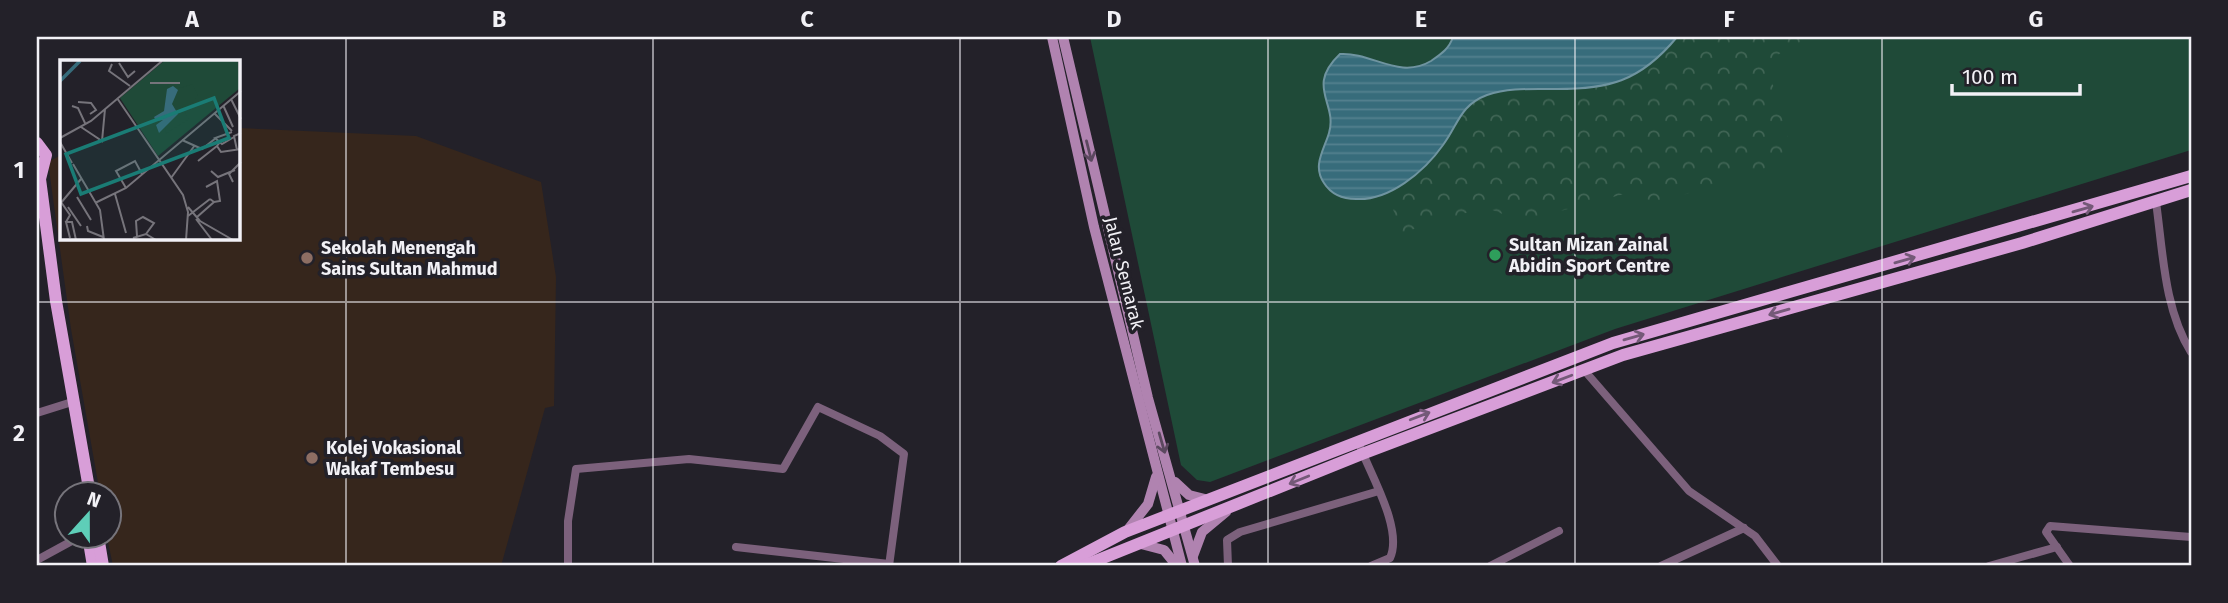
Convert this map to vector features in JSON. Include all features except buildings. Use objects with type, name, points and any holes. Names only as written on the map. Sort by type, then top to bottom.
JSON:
[{"type":"main road","name":"Jalan Semarak","points":[[1052,37],[1094,227],[1180,566]]},
{"type":"main road","name":"Jalan Semarak","points":[[1063,37],[1149,398],[1194,561]]},
{"type":"main road","points":[[37,142],[46,155],[40,167],[40,179],[79,480]]},
{"type":"main road","points":[[1061,566],[1125,532],[1613,343],[2191,176]]},
{"type":"main road","points":[[1083,566],[1363,454],[1623,355],[1942,266],[2191,190]]},
{"type":"main road","points":[[37,213],[69,403],[87,480]]},
{"type":"main road","points":[[1125,532],[1148,504],[1157,474]]},
{"type":"main road","points":[[1172,477],[1189,495],[1210,500]]},
{"type":"main road","points":[[1194,561],[1202,532],[1234,506]]},
{"type":"main road","points":[[1139,544],[1164,550],[1180,566]]},
{"type":"street","points":[[2156,202],[2170,297],[2181,335],[2191,352]]},
{"type":"street","points":[[1584,370],[1689,491],[1744,528],[1765,548],[1778,566]]},
{"type":"street","points":[[37,412],[69,403]]},
{"type":"street","points":[[568,566],[568,521],[576,469],[689,459],[783,469],[818,407],[880,436],[904,454],[889,565],[736,547]]},
{"type":"street","points":[[1357,440],[1388,513],[1394,549],[1385,562],[1371,566]]},
{"type":"street","points":[[1228,566],[1227,540],[1240,532],[1379,491]]},
{"type":"street","points":[[2070,566],[2046,532],[2050,526],[2191,537]]},
{"type":"street","points":[[1661,566],[1744,528]]},
{"type":"street","points":[[1490,566],[1559,531]]},
{"type":"street","points":[[1989,566],[2057,547]]},
{"type":"street","points":[[37,560],[56,550]]},
{"type":"shaded area","name":"Sekolah Menengah Sains Sultan Mahmud","points":[[240,128],[416,136],[541,182],[556,277],[554,406],[545,408],[501,566],[113,566],[110,550],[122,550],[122,480],[98,480],[71,329],[48,162],[60,156],[60,240],[240,240]]},
{"type":"green space","name":"Sultan Mizan Zainal Abidin Sport Centre","points":[[1090,37],[2191,37],[2191,150],[1615,329],[1210,482],[1197,480],[1181,465]]},
{"type":"green space","points":[[1677,37],[1818,37],[1782,52],[1769,71],[1794,159],[1655,204],[1642,196],[1624,194],[1527,220],[1515,219],[1485,207],[1401,233],[1388,194],[1443,146],[1470,102],[1498,92],[1581,89],[1656,62]]},
{"type":"water","points":[[1453,37],[1677,37],[1650,64],[1606,85],[1571,89],[1511,90],[1478,99],[1460,116],[1443,145],[1426,165],[1393,190],[1356,199],[1342,197],[1330,190],[1321,177],[1319,164],[1331,122],[1324,86],[1330,66],[1340,54],[1363,57],[1397,67],[1419,66],[1441,53]]},
{"type":"place","name":"Sultan Mizan Zainal Abidin Sport Centre","points":[[1495,255]]},
{"type":"place","name":"Sekolah Menengah Sains Sultan Mahmud","points":[[307,258]]},
{"type":"place","name":"Kolej Vokasional Wakaf Tembesu","points":[[312,458]]}]
